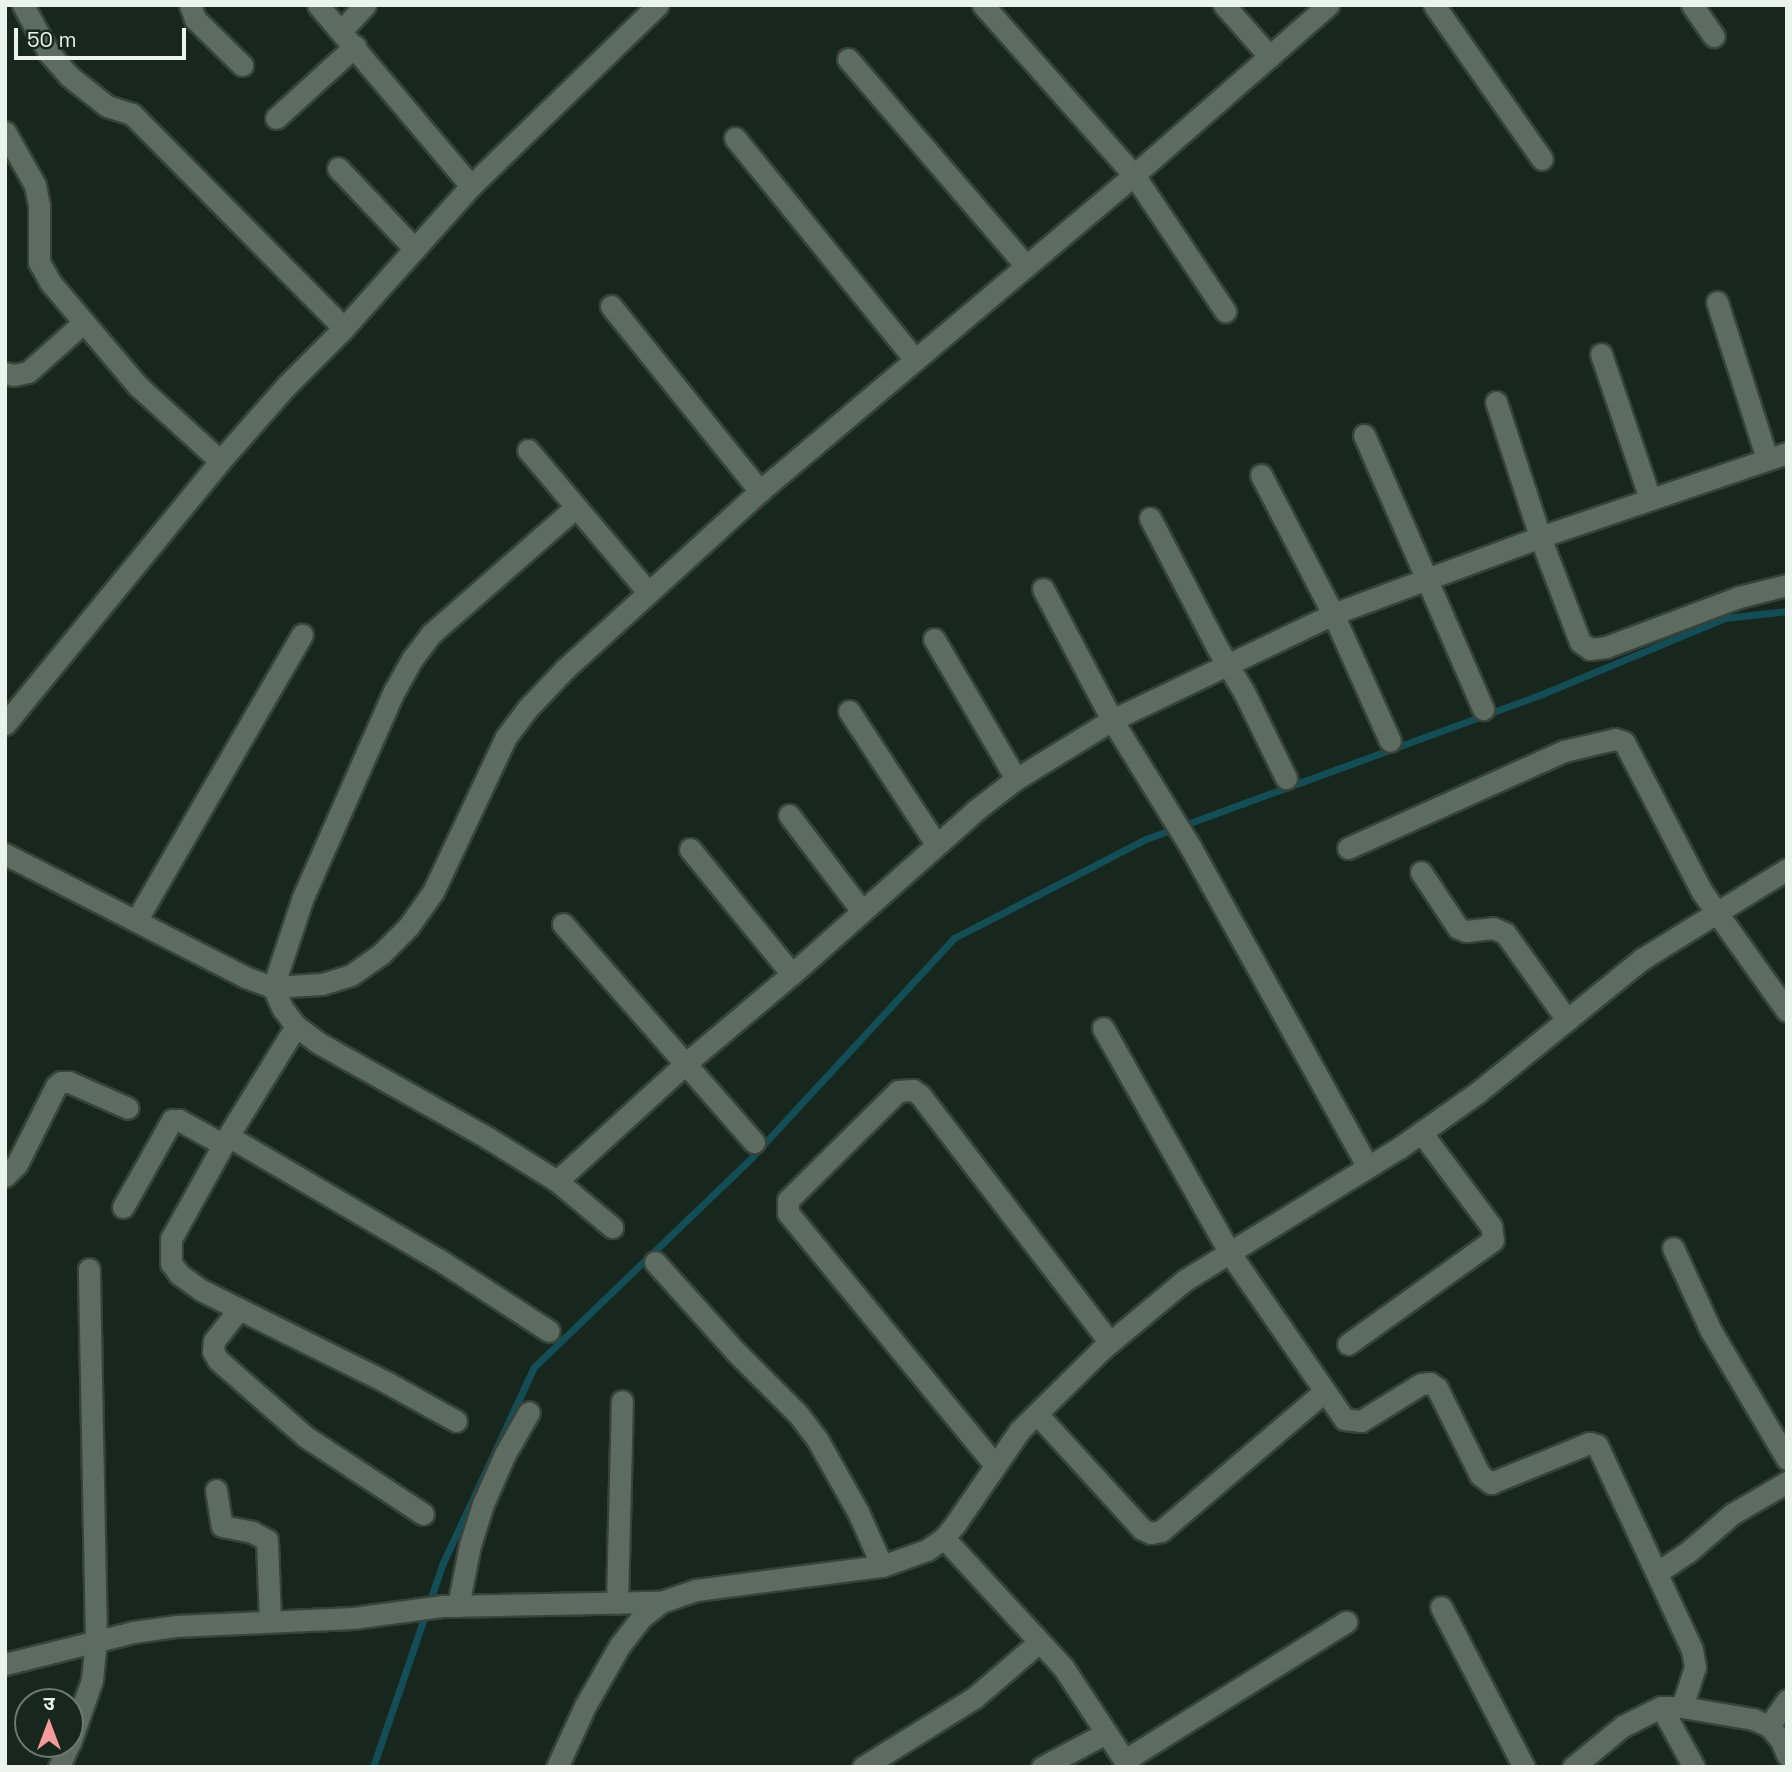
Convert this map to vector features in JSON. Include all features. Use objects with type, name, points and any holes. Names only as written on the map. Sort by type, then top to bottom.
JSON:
[{"type":"street","points":[[23,5],[49,53],[69,76],[107,106],[132,114],[344,328]]},
{"type":"street","points":[[190,5],[191,14],[242,65]]},
{"type":"street","points":[[318,5],[471,186]]},
{"type":"street","points":[[276,118],[348,39],[365,5]]},
{"type":"street","points":[[6,720],[220,461],[471,186],[658,5]]},
{"type":"street","points":[[983,5],[1133,175],[1225,311]]},
{"type":"street","points":[[1224,5],[1270,57]]},
{"type":"street","points":[[5,854],[245,977],[273,987],[322,984],[351,975],[382,954],[408,926],[433,892],[451,859],[492,762],[506,737],[556,679],[760,491],[1133,175],[1328,5]]},
{"type":"street","points":[[1434,5],[1542,159]]},
{"type":"street","points":[[1692,5],[1714,36]]},
{"type":"street","points":[[848,59],[1026,266]]},
{"type":"street","points":[[5,132],[35,185],[39,205],[39,262],[50,282],[138,386],[220,461]]},
{"type":"street","points":[[735,138],[914,358]]},
{"type":"street","points":[[338,168],[415,249]]},
{"type":"street","points":[[557,1181],[685,1064],[792,974],[936,844],[1016,779],[1112,720],[1333,614],[1540,537],[1777,456],[1717,302]]},
{"type":"street","points":[[611,306],[760,491]]},
{"type":"street","points":[[5,373],[28,372],[93,334]]},
{"type":"street","points":[[1601,354],[1650,499]]},
{"type":"street","points":[[1496,402],[1540,537],[1580,642],[1590,649],[1606,647],[1739,597],[1787,585]]},
{"type":"street","points":[[1364,435],[1483,709]]},
{"type":"street","points":[[528,450],[648,592]]},
{"type":"street","points":[[1261,475],[1333,614],[1390,741]]},
{"type":"street","points":[[576,507],[447,619],[412,659],[394,691],[302,900],[273,987],[283,1009],[296,1026],[317,1042],[464,1124],[557,1181],[612,1227]]},
{"type":"street","points":[[1150,518],[1244,692],[1286,778]]},
{"type":"street","points":[[1043,589],[1112,720],[1191,848],[1367,1167]]},
{"type":"street","points":[[136,921],[302,635]]},
{"type":"street","points":[[934,639],[1016,779]]},
{"type":"street","points":[[849,710],[936,844]]},
{"type":"street","points":[[1348,848],[1518,769],[1564,751],[1615,740],[1629,746],[1702,892],[1787,1011]]},
{"type":"street","points":[[789,815],[862,911]]},
{"type":"street","points":[[690,849],[792,974]]},
{"type":"street","points":[[5,1664],[96,1640],[176,1626],[353,1618],[450,1606],[661,1602],[696,1590],[903,1561],[944,1538],[1020,1430],[1110,1343],[1185,1280],[1422,1132],[1477,1093],[1642,959],[1787,869]]},
{"type":"street","points":[[1421,872],[1458,928],[1466,931],[1493,928],[1505,933],[1567,1020]]},
{"type":"street","points":[[564,924],[754,1142]]},
{"type":"street","points":[[296,1026],[226,1141],[172,1239],[170,1263],[201,1290],[456,1421]]},
{"type":"street","points":[[1103,1028],[1229,1252],[1338,1413],[1352,1422],[1361,1421],[1420,1384],[1430,1383],[1437,1388],[1480,1475],[1491,1483],[1594,1443],[1658,1572],[1692,1650],[1695,1667],[1672,1707]]},
{"type":"street","points":[[5,1176],[17,1164],[55,1086],[61,1082],[69,1082],[128,1108]]},
{"type":"street","points":[[995,1465],[788,1213],[788,1200],[898,1091],[913,1090],[920,1095],[1110,1343]]},
{"type":"street","points":[[123,1207],[172,1120],[179,1120],[226,1141],[438,1259],[549,1331]]},
{"type":"street","points":[[1348,1344],[1493,1240],[1491,1226],[1422,1132]]},
{"type":"street","points":[[1673,1248],[1717,1342],[1787,1460]]},
{"type":"street","points":[[655,1262],[798,1414],[817,1439],[858,1512],[882,1566]]},
{"type":"street","points":[[84,1703],[92,1680],[96,1640],[89,1269]]},
{"type":"street","points":[[239,1309],[214,1340],[213,1351],[218,1360],[306,1437],[423,1514]]},
{"type":"street","points":[[1037,1414],[1142,1529],[1151,1533],[1161,1531],[1324,1392]]},
{"type":"street","points":[[617,1603],[622,1401]]},
{"type":"street","points":[[450,1606],[483,1504],[505,1454],[529,1412]]},
{"type":"street","points":[[1658,1572],[1689,1552],[1732,1514],[1787,1482]]},
{"type":"street","points":[[216,1490],[222,1527],[252,1532],[267,1540],[270,1621]]},
{"type":"street","points":[[944,1538],[1063,1667],[1127,1764],[1346,1622]]},
{"type":"street","points":[[557,1767],[585,1706],[621,1645],[642,1617],[661,1602]]},
{"type":"street","points":[[1441,1607],[1524,1767]]},
{"type":"street","points":[[863,1767],[974,1698],[1040,1642]]},
{"type":"street","points":[[1769,1726],[1787,1700]]},
{"type":"street","points":[[1672,1707],[1694,1767]]},
{"type":"street","points":[[1573,1767],[1623,1726],[1672,1707],[1753,1719],[1769,1726],[1781,1740],[1787,1755]]},
{"type":"street","points":[[1042,1767],[1107,1732]]},
{"type":"waterway","points":[[373,1767],[442,1565],[534,1367],[752,1157],[954,938],[1146,839],[1542,694],[1725,618],[1787,611]]}]
